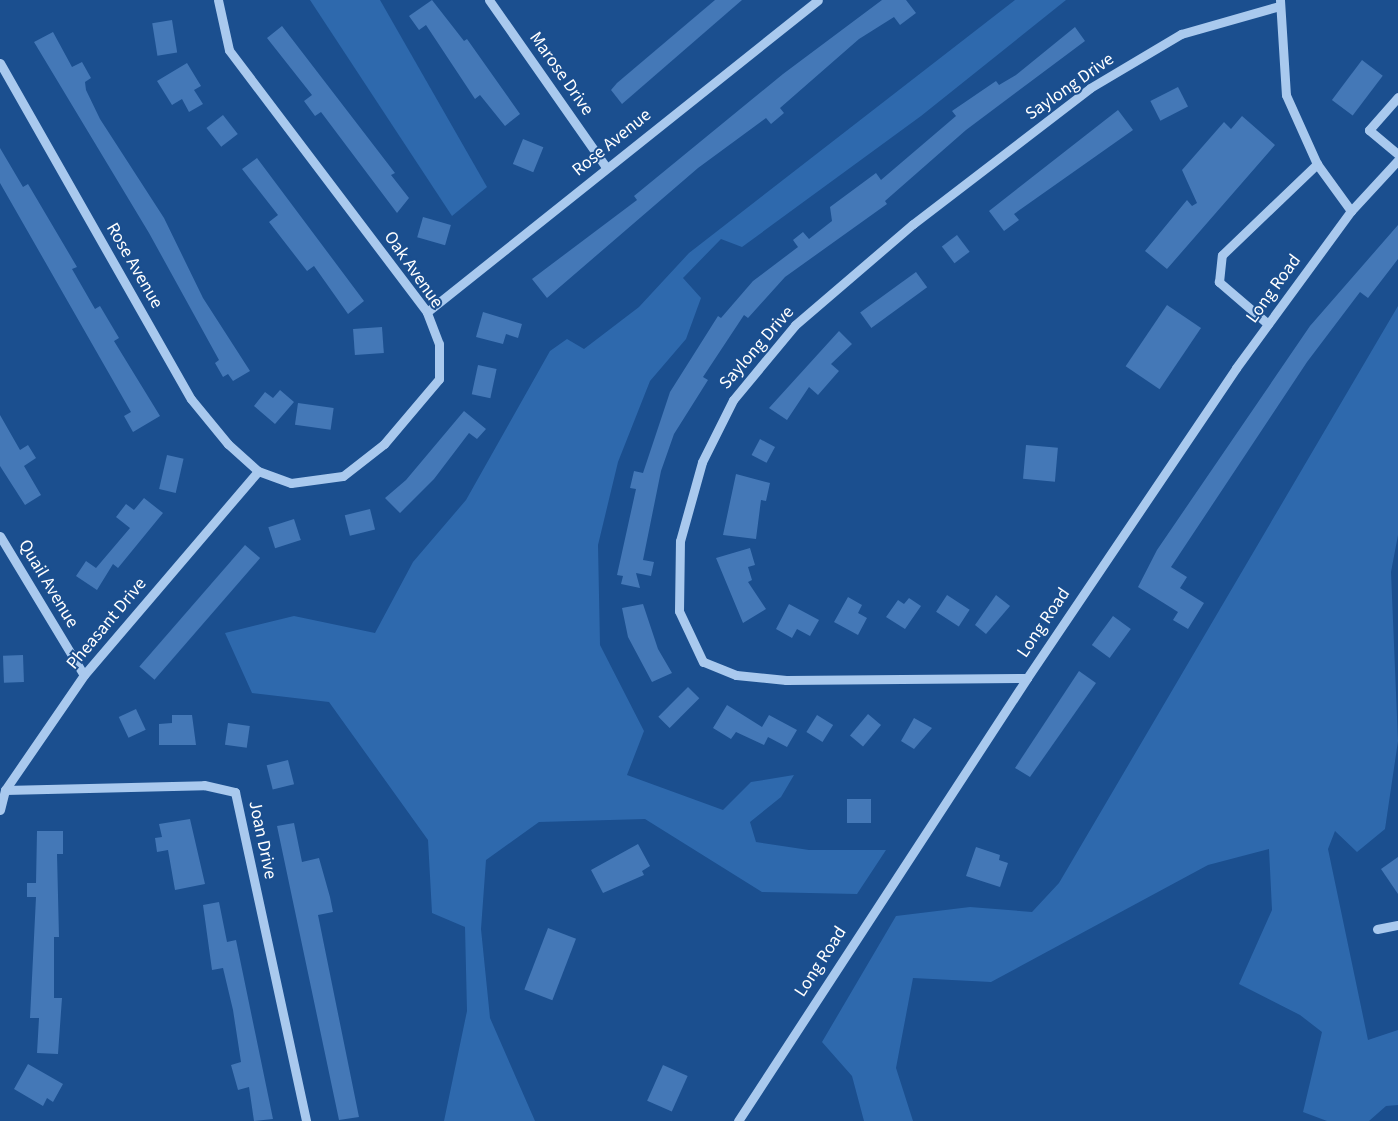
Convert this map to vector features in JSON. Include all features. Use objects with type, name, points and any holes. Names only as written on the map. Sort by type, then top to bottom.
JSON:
[{"type":"street","name":"Oak Avenue","points":[[218,0],[230,50],[427,312],[439,344],[439,379],[384,444],[343,476],[291,483],[258,471]]},
{"type":"street","name":"Marose Drive","points":[[489,0],[606,167]]},
{"type":"street","name":"Rose Avenue","points":[[427,312],[606,167],[818,0]]},
{"type":"street","points":[[1280,3],[1286,95],[1317,164],[1351,211]]},
{"type":"street","name":"Saylong Drive","points":[[1027,678],[786,680],[736,674],[703,662],[679,611],[680,541],[702,462],[733,400],[795,325],[913,224],[1090,88],[1181,34],[1280,3]]},
{"type":"street","name":"Rose Avenue","points":[[0,63],[191,399],[228,444],[258,471]]},
{"type":"street","points":[[1398,97],[1370,130],[1398,154]]},
{"type":"street","name":"Long Road","points":[[738,1121],[1027,678],[1268,324],[1351,211],[1398,160]]},
{"type":"street","points":[[1268,324],[1219,282],[1222,255],[1317,164]]},
{"type":"street","name":"Pheasant Drive","points":[[0,810],[5,790],[84,675],[258,471]]},
{"type":"street","name":"Quail Avenue","points":[[0,536],[84,675]]},
{"type":"street","name":"Joan Drive","points":[[5,790],[204,785],[235,792],[306,1121]]},
{"type":"street","points":[[1378,928],[1398,925]]},
{"type":"shaded area","points":[[310,0],[380,0],[487,187],[452,216]]},
{"type":"shaded area","points":[[1015,0],[1066,0],[921,116],[742,247],[721,239],[683,278],[701,298],[686,339],[650,381],[618,462],[598,545],[600,645],[644,731],[627,775],[723,810],[751,782],[794,775],[781,797],[750,822],[756,842],[809,850],[886,850],[857,894],[762,892],[645,819],[539,822],[486,860],[481,929],[490,1018],[535,1121],[444,1121],[467,1011],[465,927],[432,913],[428,840],[329,702],[252,693],[225,633],[294,616],[375,633],[413,562],[466,500],[550,351],[567,339],[584,349],[639,307],[689,253]]},
{"type":"shaded area","points":[[1398,306],[1398,535],[1391,572],[1398,741],[1385,829],[1357,852],[1335,831],[1328,849],[1368,1040],[1398,1030],[1398,1105],[1386,1106],[1369,1121],[1327,1121],[1303,1112],[1322,1032],[1300,1015],[1239,984],[1272,910],[1269,849],[1208,865],[991,982],[913,978],[896,1068],[913,1121],[864,1121],[852,1076],[822,1042],[896,916],[970,907],[1032,912],[1059,883]]},
{"type":"building","points":[[432,0],[464,41],[467,39],[520,114],[505,126],[480,95],[475,99],[426,25],[419,30],[409,16]]},
{"type":"building","points":[[715,0],[742,0],[622,104],[611,90],[617,83]]},
{"type":"building","points":[[882,0],[906,0],[916,13],[900,25],[894,17],[859,39],[780,108],[784,113],[771,124],[766,118],[698,168],[547,298],[532,279],[637,200],[634,196],[783,74]]},
{"type":"building","points":[[172,20],[177,53],[157,56],[152,23]]},
{"type":"building","points":[[282,26],[395,173],[391,175],[409,198],[397,213],[321,112],[315,116],[304,101],[312,95],[267,38]]},
{"type":"building","points":[[1075,27],[1085,41],[966,130],[885,201],[887,204],[785,277],[748,318],[744,315],[703,377],[708,380],[674,434],[661,471],[643,560],[654,562],[651,576],[636,573],[640,588],[621,584],[623,576],[617,575],[636,489],[630,488],[634,471],[643,473],[670,392],[718,316],[721,318],[753,281],[798,247],[793,240],[803,232],[809,239],[832,221],[830,207],[876,173],[881,180],[956,116],[952,111],[996,81],[999,85],[1016,75]]},
{"type":"building","points":[[53,32],[72,67],[82,62],[91,78],[85,82],[86,90],[100,119],[164,218],[203,298],[250,371],[233,381],[228,374],[223,377],[215,363],[219,360],[149,233],[34,42]]},
{"type":"building","points":[[1362,60],[1383,76],[1353,116],[1332,100]]},
{"type":"building","points":[[187,63],[201,86],[194,90],[203,104],[189,112],[182,99],[172,105],[157,81]]},
{"type":"building","points":[[1178,87],[1188,107],[1160,121],[1150,101]]},
{"type":"building","points":[[1118,110],[1133,130],[1014,214],[1019,220],[1004,231],[989,211]]},
{"type":"building","points":[[223,115],[238,134],[221,147],[206,128]]},
{"type":"building","points":[[1242,116],[1275,145],[1167,269],[1145,251],[1187,200],[1192,206],[1197,203],[1182,170],[1224,122],[1231,129]]},
{"type":"building","points":[[523,139],[543,147],[533,172],[513,164]]},
{"type":"building","points":[[0,148],[23,187],[28,184],[77,267],[72,269],[95,309],[100,306],[119,338],[114,341],[160,416],[133,432],[124,416],[131,412],[0,183]]},
{"type":"building","points":[[257,158],[364,301],[348,314],[314,266],[307,271],[269,222],[278,215],[242,169]]},
{"type":"building","points":[[423,217],[451,225],[445,245],[417,237]]},
{"type":"building","points":[[1398,225],[1398,259],[1368,298],[1360,292],[1307,362],[1171,567],[1187,577],[1180,588],[1204,603],[1188,629],[1173,620],[1178,612],[1138,587],[1157,550],[1310,326]]},
{"type":"building","points":[[957,235],[970,252],[954,263],[942,246]]},
{"type":"building","points":[[916,272],[927,287],[871,328],[860,313]]},
{"type":"building","points":[[1167,305],[1201,328],[1160,389],[1126,366]]},
{"type":"building","points":[[483,312],[522,324],[518,338],[506,334],[503,344],[476,337]]},
{"type":"building","points":[[382,327],[384,353],[355,355],[353,329]]},
{"type":"building","points":[[839,331],[852,344],[831,364],[839,371],[818,395],[809,387],[787,420],[769,408]]},
{"type":"building","points":[[478,365],[497,369],[490,398],[472,394]]},
{"type":"building","points":[[280,390],[294,402],[275,424],[254,406],[265,392],[273,398]]},
{"type":"building","points":[[298,403],[334,408],[331,430],[295,425]]},
{"type":"building","points":[[464,411],[486,429],[477,439],[469,433],[434,479],[400,513],[385,498],[406,480]]},
{"type":"building","points":[[0,415],[20,450],[28,445],[36,458],[24,466],[41,495],[25,505],[0,466]]},
{"type":"building","points":[[760,439],[775,447],[767,463],[752,455]]},
{"type":"building","points":[[1026,445],[1058,448],[1055,482],[1023,479]]},
{"type":"building","points":[[167,455],[184,459],[176,493],[159,489]]},
{"type":"building","points":[[736,474],[770,483],[766,501],[761,500],[756,539],[723,535]]},
{"type":"building","points":[[144,498],[163,513],[118,568],[113,564],[97,590],[76,576],[86,561],[96,568],[130,528],[116,517],[126,504],[134,510]]},
{"type":"building","points":[[370,509],[375,529],[350,536],[345,515]]},
{"type":"building","points":[[294,519],[301,540],[275,548],[268,527]]},
{"type":"building","points":[[245,545],[260,558],[154,680],[139,667]]},
{"type":"building","points":[[750,548],[755,565],[748,567],[752,580],[748,582],[766,609],[743,623],[716,558]]},
{"type":"building","points":[[947,595],[970,610],[959,626],[936,612]]},
{"type":"building","points":[[996,595],[1010,606],[986,634],[975,625]]},
{"type":"building","points":[[848,597],[862,605],[858,613],[867,618],[858,635],[834,622]]},
{"type":"building","points":[[909,598],[921,606],[905,629],[886,617],[898,600],[904,604]]},
{"type":"building","points":[[643,604],[658,649],[672,673],[652,682],[628,637],[622,608]]},
{"type":"building","points":[[789,604],[819,620],[810,636],[797,629],[792,638],[776,629]]},
{"type":"building","points":[[1113,616],[1131,629],[1110,658],[1092,645]]},
{"type":"building","points":[[23,655],[24,682],[4,683],[3,656]]},
{"type":"building","points":[[1079,671],[1096,683],[1030,777],[1015,768]]},
{"type":"building","points":[[688,687],[699,698],[670,728],[658,717]]},
{"type":"building","points":[[727,705],[762,727],[769,715],[797,730],[787,747],[768,737],[764,745],[736,732],[731,739],[713,728]]},
{"type":"building","points":[[136,709],[146,730],[129,738],[119,717]]},
{"type":"building","points":[[868,714],[881,725],[863,746],[850,735]]},
{"type":"building","points":[[172,715],[192,715],[196,745],[159,745],[159,724],[172,723]]},
{"type":"building","points":[[817,715],[833,725],[823,742],[806,732]]},
{"type":"building","points":[[914,718],[932,728],[914,749],[901,741]]},
{"type":"building","points":[[228,723],[250,726],[247,748],[225,745]]},
{"type":"building","points":[[288,760],[294,784],[273,790],[267,765]]},
{"type":"building","points":[[847,799],[871,799],[871,823],[847,823]]},
{"type":"building","points":[[190,819],[205,884],[175,890],[168,850],[157,852],[155,838],[162,837],[159,824]]},
{"type":"building","points":[[294,823],[302,862],[319,858],[330,897],[333,912],[318,915],[359,1117],[339,1120],[277,826]]},
{"type":"building","points":[[37,831],[63,831],[63,854],[57,854],[59,937],[54,937],[54,998],[62,998],[58,1054],[37,1053],[39,1018],[30,1018],[36,897],[27,897],[27,883],[36,883]]},
{"type":"building","points":[[638,844],[650,866],[642,871],[644,875],[603,893],[591,870]]},
{"type":"building","points":[[976,847],[1000,855],[999,860],[1008,863],[1000,887],[966,876]]},
{"type":"building","points":[[1398,857],[1398,894],[1381,869]]},
{"type":"building","points":[[219,902],[227,942],[236,940],[273,1119],[254,1121],[249,1087],[238,1090],[231,1065],[241,1062],[233,1010],[223,968],[212,970],[203,905]]},
{"type":"building","points":[[548,928],[576,939],[552,1000],[524,990]]},
{"type":"building","points":[[28,1064],[63,1084],[53,1102],[47,1098],[43,1106],[14,1089]]},
{"type":"building","points":[[663,1065],[688,1076],[672,1112],[647,1101]]}]
